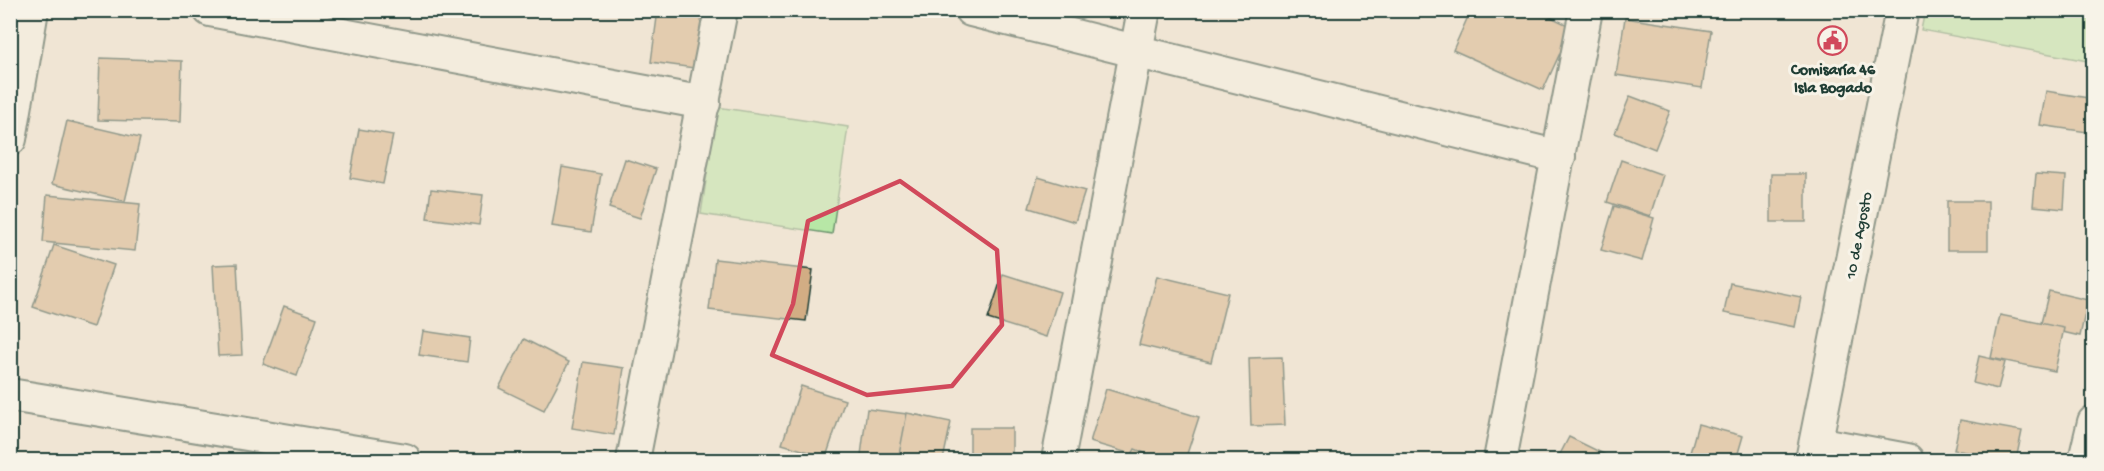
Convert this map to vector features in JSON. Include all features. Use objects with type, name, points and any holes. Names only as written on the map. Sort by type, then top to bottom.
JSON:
[{"type":"street","points":[[10,139],[32,10]]},
{"type":"street","points":[[210,10],[704,103]]},
{"type":"street","points":[[633,460],[721,10]]},
{"type":"street","points":[[971,10],[1559,157]]},
{"type":"street","points":[[1058,460],[1144,10]]},
{"type":"street","points":[[1500,460],[1586,10]]},
{"type":"street","name":"10 de Agosto","points":[[1814,452],[1902,10]]},
{"type":"street","points":[[10,395],[405,460]]},
{"type":"street","points":[[2085,460],[2094,422]]},
{"type":"street","points":[[1814,452],[1907,460]]},
{"type":"highlighted area","points":[[900,181],[997,250],[1002,325],[952,386],[867,395],[772,355],[793,304],[808,221]]},
{"type":"green space","points":[[1925,11],[2093,11],[2093,62],[1921,30]]},
{"type":"green space","points":[[717,107],[848,127],[832,234],[701,214]]},
{"type":"building","points":[[658,10],[709,10],[701,69],[651,62]]},
{"type":"building","points":[[1471,10],[1536,10],[1572,27],[1543,90],[1453,50]]},
{"type":"building","points":[[1625,18],[1711,31],[1702,88],[1616,75]]},
{"type":"building","points":[[100,58],[182,61],[180,122],[98,120]]},
{"type":"building","points":[[2046,91],[2094,99],[2094,133],[2040,125]]},
{"type":"building","points":[[1630,96],[1670,111],[1655,149],[1615,133]]},
{"type":"building","points":[[67,121],[140,138],[125,201],[52,184]]},
{"type":"building","points":[[359,129],[393,135],[383,184],[350,178]]},
{"type":"building","points":[[625,159],[656,169],[640,218],[609,208]]},
{"type":"building","points":[[1621,160],[1663,175],[1650,216],[1607,202]]},
{"type":"building","points":[[562,167],[601,174],[591,232],[552,226]]},
{"type":"building","points":[[1771,174],[1806,174],[1806,222],[1771,222]]},
{"type":"building","points":[[2036,174],[2066,176],[2064,209],[2033,206]]},
{"type":"building","points":[[1038,177],[1085,191],[1075,222],[1029,208]]},
{"type":"building","points":[[431,189],[483,195],[479,225],[427,218]]},
{"type":"building","points":[[47,195],[140,204],[135,251],[43,242]]},
{"type":"building","points":[[1947,201],[1988,201],[1988,250],[1947,250]]},
{"type":"building","points":[[1614,206],[1654,218],[1642,261],[1601,250]]},
{"type":"building","points":[[54,245],[114,265],[93,327],[33,307]]},
{"type":"building","points":[[715,259],[813,270],[806,321],[709,310]]},
{"type":"building","points":[[237,264],[242,355],[218,356],[213,265]]},
{"type":"building","points":[[1003,274],[1060,292],[1046,337],[988,319]]},
{"type":"building","points":[[1157,276],[1228,293],[1211,362],[1139,345]]},
{"type":"building","points":[[1730,283],[1801,297],[1795,327],[1724,313]]},
{"type":"building","points":[[2049,291],[2088,300],[2080,336],[2040,327]]},
{"type":"building","points":[[284,306],[317,318],[297,376],[263,364]]},
{"type":"building","points":[[2000,315],[2064,328],[2055,371],[1991,358]]},
{"type":"building","points":[[423,331],[470,338],[467,362],[419,355]]},
{"type":"building","points":[[524,339],[569,362],[544,410],[499,388]]},
{"type":"building","points":[[1979,356],[2005,362],[1998,389],[1973,383]]},
{"type":"building","points":[[1282,357],[1285,425],[1251,426],[1249,358]]},
{"type":"building","points":[[583,362],[624,368],[614,435],[572,428]]},
{"type":"building","points":[[801,386],[845,400],[826,457],[782,444]]},
{"type":"building","points":[[1106,389],[1199,417],[1185,460],[1152,460],[1090,442]]},
{"type":"building","points":[[867,409],[923,416],[918,460],[861,455]]},
{"type":"building","points":[[907,413],[951,422],[943,460],[898,460]]},
{"type":"building","points":[[1960,420],[2022,431],[2016,460],[1954,450]]},
{"type":"building","points":[[1698,424],[1743,436],[1736,460],[1688,460]]},
{"type":"building","points":[[970,428],[1012,428],[1012,460],[970,460]]},
{"type":"building","points":[[1569,437],[1606,455],[1603,460],[1557,460]]},
{"type":"building","points":[[1135,449],[1161,460],[1129,460]]},
{"type":"building","points":[[1620,454],[1674,457],[1674,460],[1620,460]]},
{"type":"place","name":"Comisaría 46 Isla Bogado","points":[[1833,40]]}]
